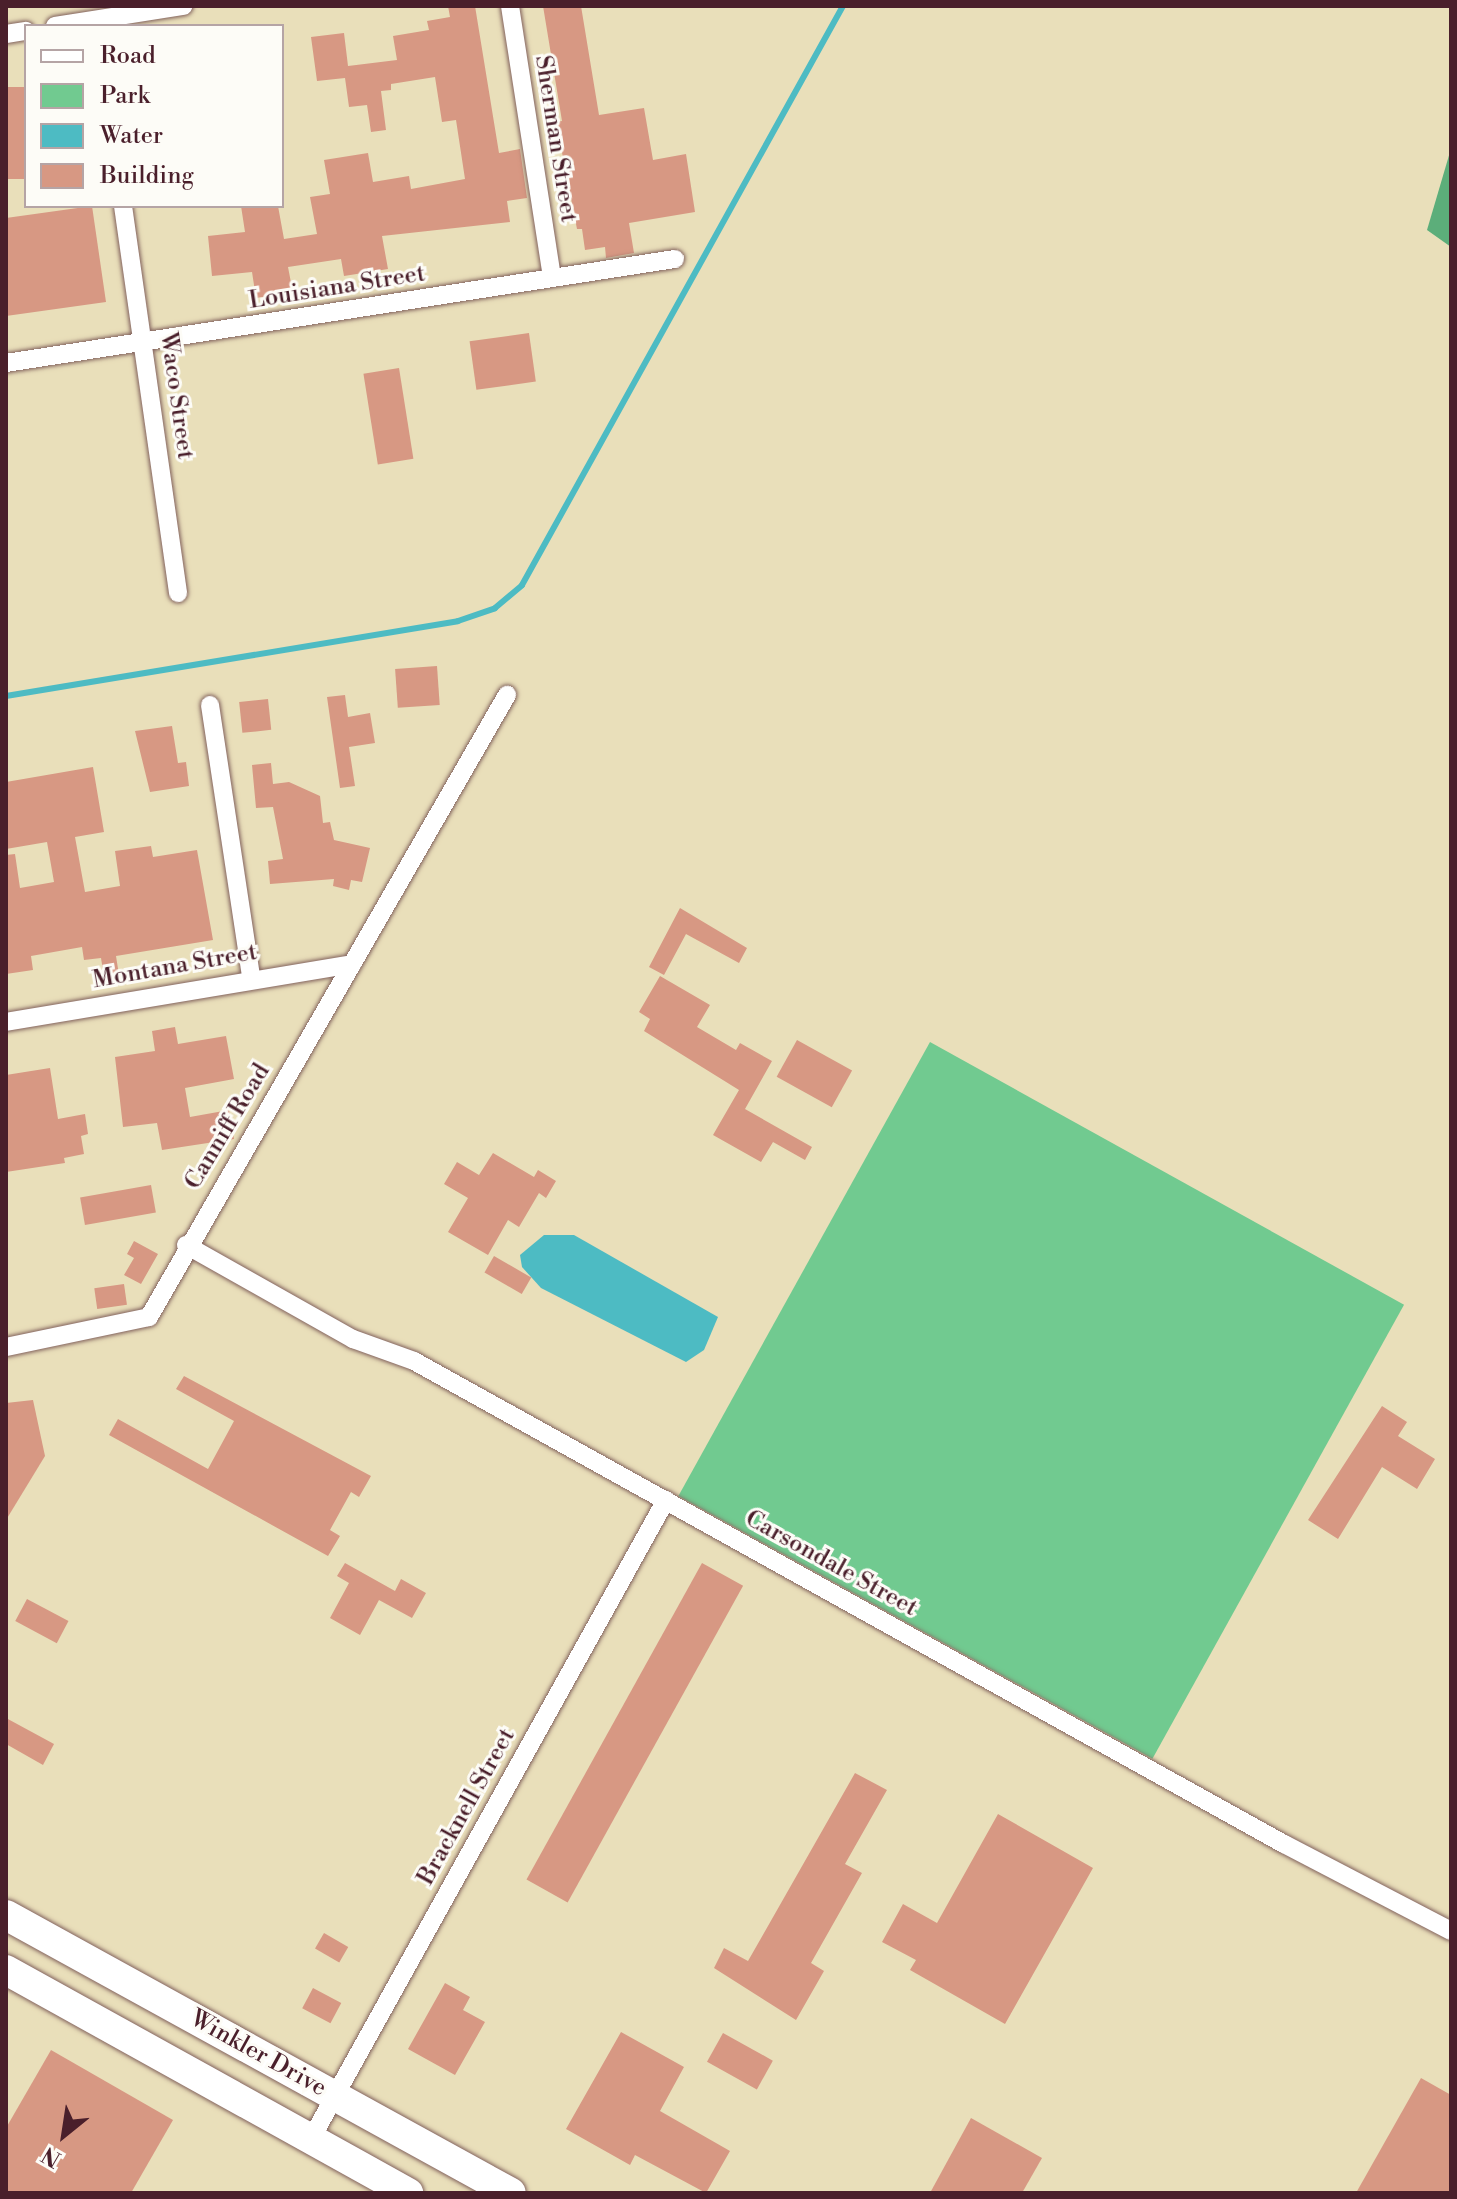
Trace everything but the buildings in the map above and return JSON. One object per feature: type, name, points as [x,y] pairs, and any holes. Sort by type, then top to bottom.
[{"type":"main road","name":"Winkler Drive","points":[[6,1915],[511,2193]]},
{"type":"main road","name":"Winkler Drive","points":[[6,1970],[408,2193]]},
{"type":"street","points":[[63,24],[91,17],[183,6]]},
{"type":"street","name":"Sherman Street","points":[[510,6],[552,278]]},
{"type":"street","name":"Waco Street","points":[[123,208],[145,342],[178,593]]},
{"type":"street","name":"Louisiana Street","points":[[6,363],[675,259]]},
{"type":"street","name":"Canniff Road","points":[[6,1347],[149,1317],[186,1245],[507,695]]},
{"type":"street","points":[[210,705],[251,977]]},
{"type":"street","name":"Montana Street","points":[[6,1022],[251,977],[352,964]]},
{"type":"street","name":"Carsondale Street","points":[[186,1245],[353,1339],[414,1361],[1284,1844],[1451,1931]]},
{"type":"street","name":"Bracknell Street","points":[[311,2139],[666,1500]]},
{"type":"green space","points":[[1451,152],[1451,247],[1427,230]]},
{"type":"green space","points":[[930,1042],[1404,1305],[1152,1759],[678,1496]]},
{"type":"water","points":[[544,1235],[574,1235],[718,1317],[704,1350],[686,1362],[541,1288],[522,1267],[520,1255]]},
{"type":"waterway","points":[[6,696],[458,621],[495,608],[522,585],[843,6]]}]
